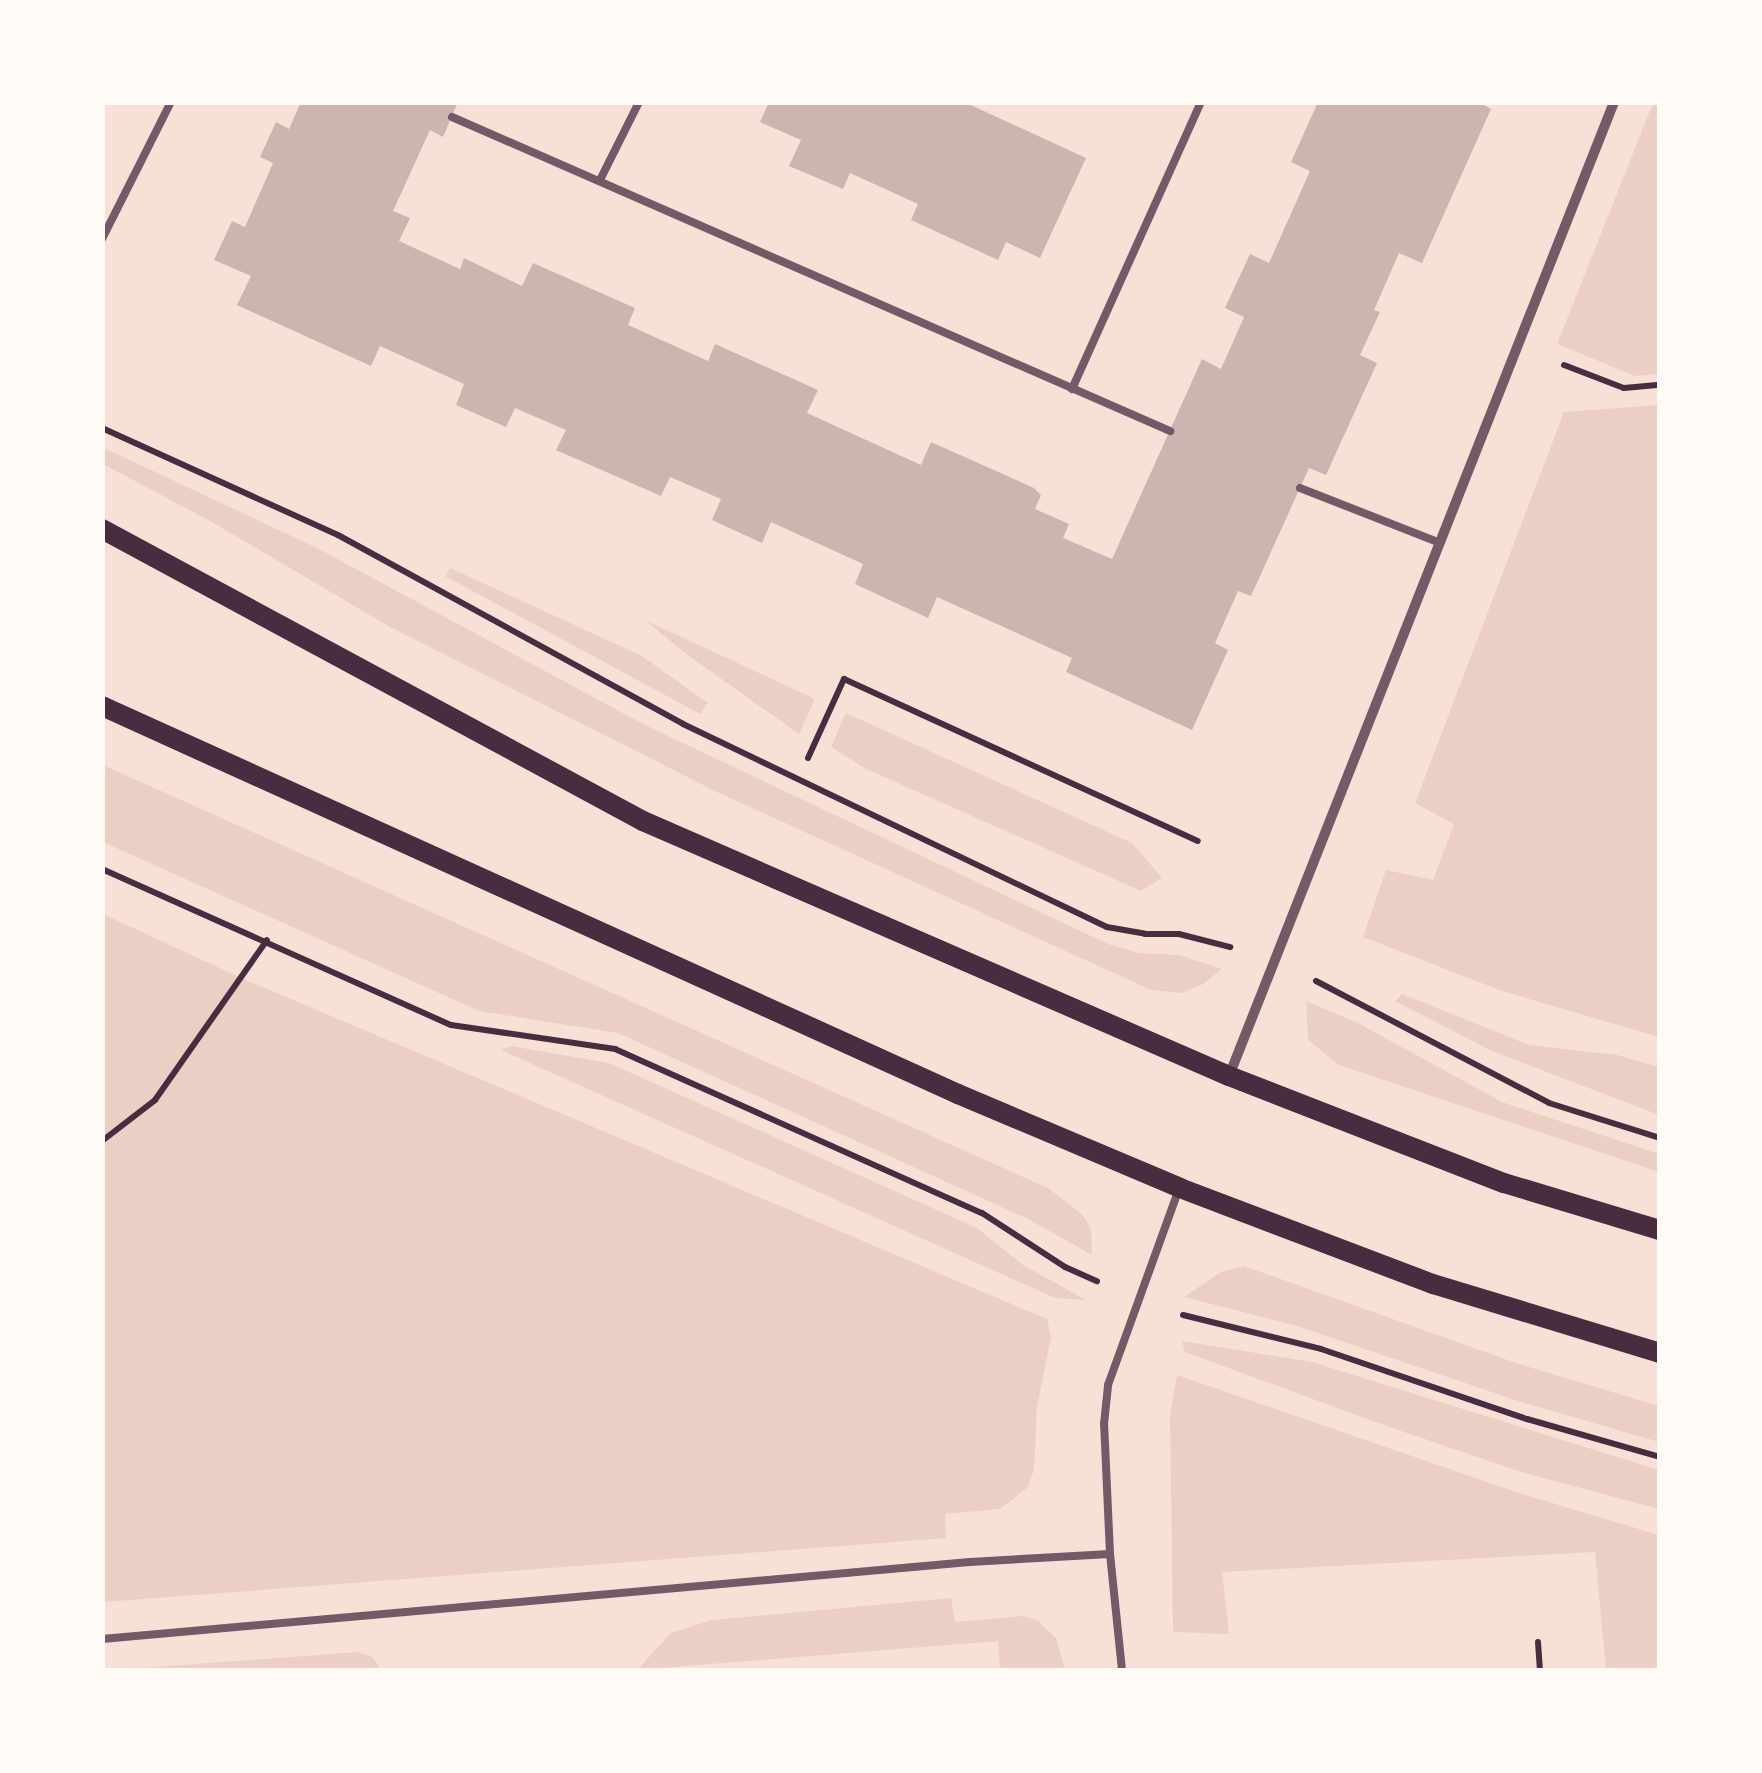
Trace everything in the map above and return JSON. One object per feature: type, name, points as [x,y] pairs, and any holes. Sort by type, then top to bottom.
[{"type":"main road","points":[[102,528],[643,821],[1229,1076],[1504,1182],[1660,1230]]},
{"type":"main road","points":[[102,706],[940,1086],[1180,1188],[1433,1284],[1660,1354]]},
{"type":"street","points":[[1229,1076],[1614,102]]},
{"type":"lane","points":[[102,239],[171,102]]},
{"type":"lane","points":[[601,178],[639,102]]},
{"type":"lane","points":[[1072,388],[1201,102]]},
{"type":"lane","points":[[452,116],[601,178],[1170,431]]},
{"type":"lane","points":[[1300,488],[1440,543]]},
{"type":"lane","points":[[1122,1670],[1110,1554],[1104,1424],[1108,1385],[1180,1188]]},
{"type":"lane","points":[[102,1639],[970,1562],[1110,1554]]},
{"type":"path","points":[[1564,365],[1624,388],[1660,385]]},
{"type":"path","points":[[102,428],[338,536],[683,724],[1107,927],[1144,934],[1179,934],[1239,950]]},
{"type":"path","points":[[808,758],[844,680],[1198,841]]},
{"type":"path","points":[[102,869],[451,1026],[615,1049],[982,1213],[1094,1280]]},
{"type":"path","points":[[102,1140],[154,1100],[267,940]]},
{"type":"path","points":[[1307,977],[1549,1103],[1660,1138]]},
{"type":"path","points":[[1177,1313],[1321,1349],[1527,1420],[1660,1457]]},
{"type":"path","points":[[1538,1642],[1540,1670]]},
{"type":"shaded area","points":[[1653,103],[1660,103],[1659,374],[1635,376],[1557,344]]},
{"type":"shaded area","points":[[1660,405],[1659,1037],[1502,991],[1363,937],[1386,870],[1433,880],[1454,824],[1415,803],[1564,412]]},
{"type":"shaded area","points":[[102,447],[317,548],[647,726],[1108,944],[1139,953],[1179,955],[1222,969],[1203,984],[1182,993],[1151,990],[719,793],[390,627],[212,522],[103,464]]},
{"type":"shaded area","points":[[450,568],[642,656],[708,703],[700,714],[445,576]]},
{"type":"shaded area","points":[[645,620],[815,699],[799,734],[686,654]]},
{"type":"shaded area","points":[[846,713],[1132,843],[1162,878],[1141,891],[864,768],[831,747]]},
{"type":"shaded area","points":[[103,765],[1048,1188],[1082,1214],[1091,1229],[1092,1255],[1028,1219],[618,1033],[479,1011],[103,842]]},
{"type":"shaded area","points":[[103,914],[239,977],[1047,1319],[1051,1337],[1037,1407],[1034,1470],[1027,1488],[1000,1509],[945,1514],[946,1538],[103,1602]]},
{"type":"shaded area","points":[[1402,994],[1529,1045],[1617,1055],[1659,1067],[1659,1115],[1492,1051],[1395,1001]]},
{"type":"shaded area","points":[[1306,1001],[1358,1023],[1502,1102],[1659,1154],[1659,1172],[1339,1065],[1308,1040]]},
{"type":"shaded area","points":[[511,1046],[609,1063],[977,1228],[1023,1265],[1086,1300],[1055,1298],[501,1050]]},
{"type":"shaded area","points":[[1244,1266],[1516,1363],[1659,1406],[1659,1442],[1524,1403],[1297,1326],[1184,1297],[1221,1272]]},
{"type":"shaded area","points":[[1182,1341],[1312,1362],[1659,1470],[1659,1509],[1521,1472],[1378,1423],[1185,1352]]},
{"type":"shaded area","points":[[1177,1375],[1516,1492],[1659,1535],[1659,1670],[1606,1670],[1595,1552],[1222,1572],[1229,1634],[1173,1632],[1170,1415]]},
{"type":"shaded area","points":[[951,1598],[955,1622],[1023,1616],[1037,1620],[1056,1638],[1065,1670],[1000,1670],[998,1641],[637,1670],[671,1633],[712,1620]]},
{"type":"shaded area","points":[[358,1652],[373,1657],[381,1670],[114,1670]]},
{"type":"building","points":[[301,102],[458,102],[443,137],[430,130],[393,211],[410,218],[399,241],[460,269],[464,258],[522,286],[533,263],[635,308],[628,325],[708,361],[715,344],[818,390],[807,413],[921,465],[931,442],[1034,488],[1041,495],[1035,509],[1069,524],[1063,538],[1112,559],[1202,359],[1221,369],[1244,317],[1225,308],[1250,254],[1269,263],[1310,171],[1291,162],[1318,102],[1479,102],[1491,109],[1422,263],[1399,253],[1374,310],[1380,312],[1360,355],[1377,363],[1326,475],[1309,468],[1251,596],[1238,591],[1215,643],[1228,650],[1192,730],[1066,672],[1072,658],[937,597],[928,618],[855,584],[863,564],[771,522],[762,543],[712,520],[721,499],[670,477],[661,496],[556,450],[566,430],[515,408],[506,427],[456,405],[464,384],[380,346],[371,366],[237,305],[251,276],[214,260],[232,221],[245,227],[273,163],[260,157],[276,122],[289,129]]},
{"type":"building","points":[[769,102],[964,102],[1086,158],[1040,258],[1006,242],[998,260],[911,220],[918,204],[850,173],[843,189],[789,166],[801,140],[760,122]]}]
